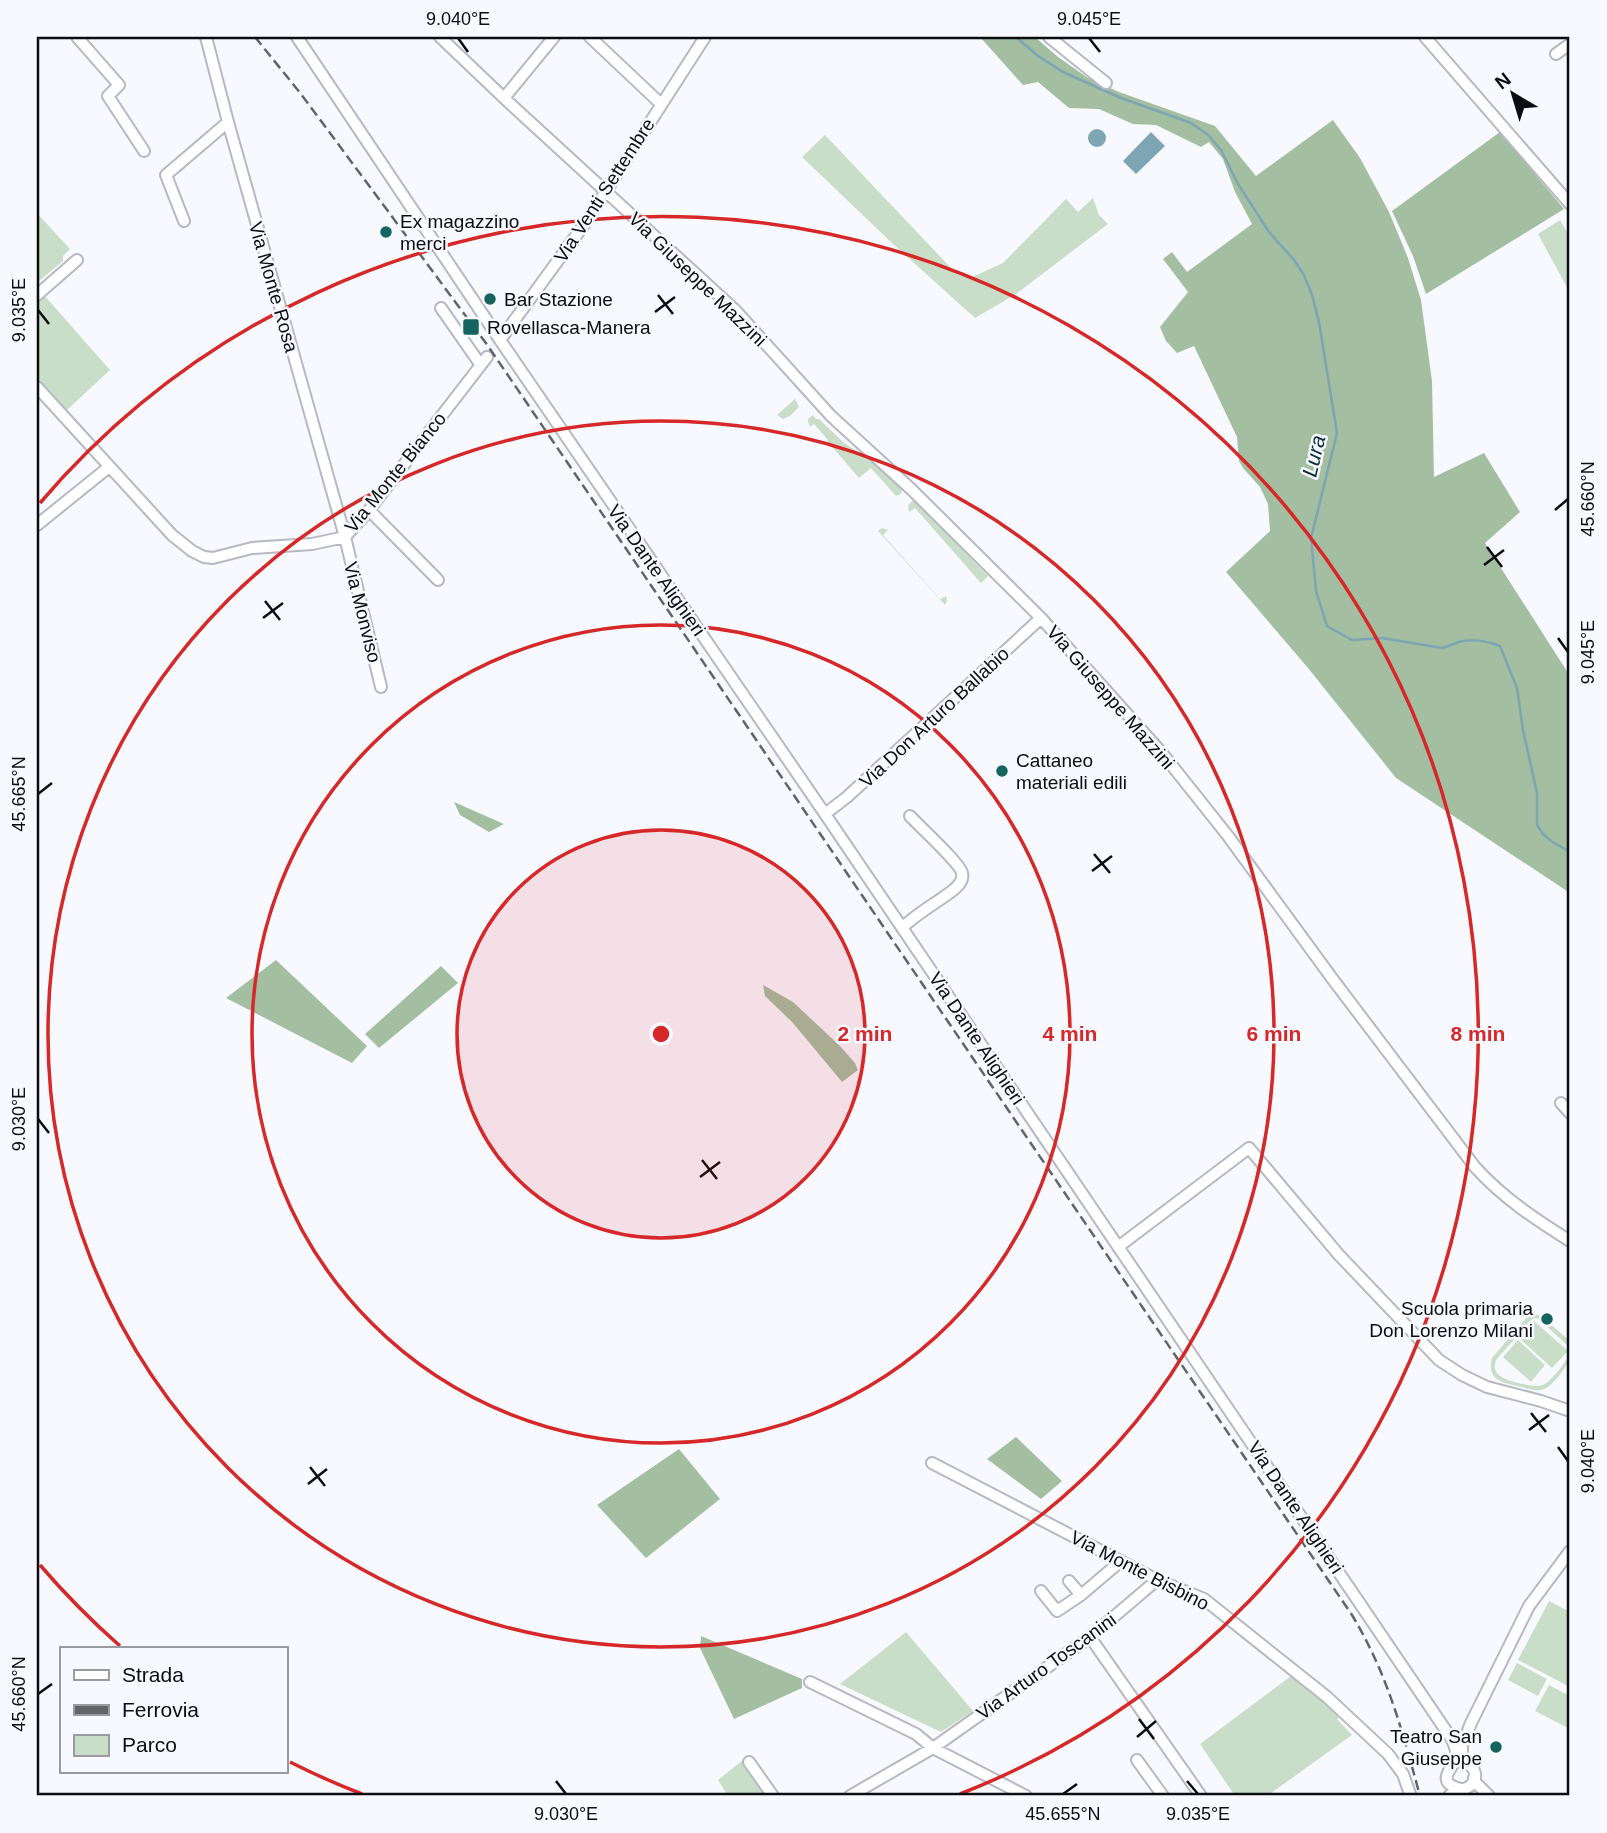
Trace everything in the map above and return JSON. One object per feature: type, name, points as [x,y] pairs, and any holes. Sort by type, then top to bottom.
[{"type":"street","points":[[78,37],[119,85],[108,96],[144,151]]},
{"type":"street","name":"Via Monte Rosa","points":[[206,37],[345,537]]},
{"type":"street","name":"Via Dante Alighieri","points":[[297,37],[500,340],[1469,1764]]},
{"type":"street","name":"Via Giuseppe Mazzini","points":[[440,37],[736,311],[831,416],[914,491],[1041,618],[1162,753],[1228,836],[1475,1167],[1496,1189],[1570,1241]]},
{"type":"street","points":[[504,98],[554,37]]},
{"type":"street","points":[[590,37],[661,104]]},
{"type":"street","name":"Via Venti Settembre","points":[[500,340],[586,222],[705,37]]},
{"type":"street","points":[[1049,37],[1106,83]]},
{"type":"street","points":[[1430,38],[1570,204]]},
{"type":"street","points":[[1556,54],[1570,44]]},
{"type":"street","points":[[184,221],[166,175],[228,122]]},
{"type":"street","points":[[37,295],[77,260]]},
{"type":"street","name":"Via Monte Bianco","points":[[37,387],[172,535],[192,551],[213,558],[260,547],[312,544],[345,537],[369,510],[483,361],[441,308]]},
{"type":"street","points":[[37,525],[109,467]]},
{"type":"street","points":[[369,510],[438,580]]},
{"type":"street","name":"Via Monviso","points":[[345,537],[381,687]]},
{"type":"street","name":"Via Don Arturo Ballabio","points":[[825,814],[1041,618]]},
{"type":"street","points":[[902,928],[912,918],[954,890],[963,874],[910,816]]},
{"type":"street","points":[[1561,1103],[1570,1113]]},
{"type":"street","points":[[1118,1247],[1249,1148],[1339,1255],[1439,1360],[1487,1387],[1570,1411]]},
{"type":"street","name":"Via Monte Bisbino","points":[[932,1463],[1157,1580],[1204,1599],[1327,1697],[1397,1764],[1409,1789],[1409,1796]]},
{"type":"street","points":[[1454,1740],[1462,1745],[1468,1727],[1529,1606],[1570,1550]]},
{"type":"street","points":[[1041,1591],[1057,1611],[1081,1595],[1121,1561]]},
{"type":"street","name":"Via Arturo Toscanini","points":[[850,1796],[933,1748],[1090,1637],[1157,1580]]},
{"type":"street","points":[[1069,1581],[1081,1595]]},
{"type":"street","points":[[1090,1637],[1201,1796]]},
{"type":"street","points":[[810,1682],[916,1734],[933,1748],[1026,1796]]},
{"type":"street","points":[[1443,1796],[1448,1769],[1456,1756],[1453,1733],[1468,1727]]},
{"type":"street","points":[[1137,1760],[1163,1796]]},
{"type":"street","points":[[1453,1763],[1463,1761],[1469,1764],[1478,1786],[1489,1796]]},
{"type":"street","points":[[749,1762],[773,1796]]},
{"type":"street","points":[[1447,1778],[1452,1786],[1470,1790],[1480,1796]]},
{"type":"street","points":[[1449,1796],[1469,1786],[1475,1778]]},
{"type":"green space","points":[[980,37],[1035,37],[1088,78],[1119,92],[1215,126],[1256,176],[1333,120],[1360,158],[1389,212],[1408,258],[1421,300],[1432,381],[1434,477],[1484,453],[1520,512],[1485,543],[1570,676],[1570,893],[1396,778],[1308,668],[1226,572],[1270,531],[1268,504],[1260,487],[1239,461],[1237,437],[1194,346],[1177,353],[1166,341],[1160,327],[1188,292],[1163,259],[1172,252],[1187,272],[1252,224],[1235,192],[1223,159],[1209,142],[1201,147],[1156,125],[1133,124],[1099,109],[1069,108],[1038,82],[1023,85]]},
{"type":"green space","points":[[1500,132],[1564,209],[1426,294],[1413,256],[1392,211]]},
{"type":"green space","points":[[825,135],[952,269],[970,278],[1003,263],[1066,199],[1078,212],[1093,198],[1099,215],[1108,224],[1016,294],[975,318],[802,157]]},
{"type":"green space","points":[[37,213],[70,249],[63,256],[63,261],[39,281],[37,288]]},
{"type":"green space","points":[[1560,220],[1570,237],[1570,293],[1538,234]]},
{"type":"green space","points":[[44,295],[110,370],[67,410],[37,377],[37,302]]},
{"type":"green space","points":[[795,399],[799,407],[790,416],[783,419],[777,415]]},
{"type":"green space","points":[[813,415],[843,442],[886,472],[902,488],[901,494],[896,496],[871,468],[859,478],[814,424],[810,427],[808,419]]},
{"type":"green space","points":[[914,500],[988,576],[981,583],[915,508],[909,512],[908,506]]},
{"type":"green space","points":[[882,528],[888,530],[883,535],[940,599],[946,596],[945,605],[878,531]]},
{"type":"green space","points":[[454,802],[504,824],[489,832],[460,815]]},
{"type":"green space","points":[[276,960],[367,1046],[352,1063],[226,998]]},
{"type":"green space","points":[[441,966],[458,983],[379,1048],[365,1034]]},
{"type":"green space","points":[[763,985],[793,1002],[839,1045],[858,1070],[842,1082],[793,1023],[765,996]]},
{"type":"green space","points":[[1528,1316],[1541,1316],[1570,1341],[1570,1348],[1535,1318],[1496,1360],[1495,1370],[1507,1380],[1539,1386],[1558,1372],[1570,1355],[1570,1361],[1555,1381],[1539,1390],[1498,1380],[1491,1366],[1492,1358]]},
{"type":"green space","points":[[1534,1321],[1568,1351],[1552,1368],[1519,1338]]},
{"type":"green space","points":[[1518,1340],[1545,1365],[1531,1382],[1503,1357]]},
{"type":"green space","points":[[1016,1437],[1062,1481],[1041,1499],[987,1459]]},
{"type":"green space","points":[[679,1449],[720,1499],[646,1558],[597,1505]]},
{"type":"green space","points":[[1549,1601],[1570,1612],[1570,1687],[1518,1660]]},
{"type":"green space","points":[[906,1632],[973,1711],[941,1732],[840,1684]]},
{"type":"green space","points":[[701,1636],[802,1679],[802,1688],[734,1719],[700,1648]]},
{"type":"green space","points":[[1517,1663],[1547,1679],[1538,1696],[1508,1680]]},
{"type":"green space","points":[[1291,1676],[1341,1716],[1337,1719],[1352,1735],[1267,1796],[1235,1796],[1200,1744]]},
{"type":"green space","points":[[1549,1685],[1570,1696],[1570,1729],[1535,1711]]},
{"type":"green space","points":[[743,1760],[768,1796],[728,1796],[718,1780]]},
{"type":"water","points":[[1097,129],[1103,132],[1106,138],[1103,144],[1097,147],[1091,144],[1088,138],[1091,132]]},
{"type":"water","points":[[1151,132],[1165,146],[1136,174],[1123,161]]},
{"type":"waterway","name":"Lura","points":[[1016,37],[1063,72],[1121,98],[1191,123],[1208,135],[1221,150],[1238,184],[1269,232],[1304,275],[1319,322],[1337,433],[1311,538],[1316,591],[1327,626],[1352,640],[1382,638],[1442,648],[1474,640],[1500,646],[1517,688],[1537,793],[1537,825],[1551,841],[1570,852]]},
{"type":"railway","points":[[255,37],[301,94],[488,346],[1352,1615],[1385,1681],[1420,1796]]},
{"type":"place","name":"Ex magazzino merci","points":[[386,232]]},
{"type":"place","name":"Bar Stazione","points":[[490,299]]},
{"type":"place","name":"Rovellasca-Manera","points":[[471,327]]},
{"type":"place","name":"Cattaneo materiali edili","points":[[1002,771]]},
{"type":"place","name":"Scuola primaria Don Lorenzo Milani","points":[[1547,1319]]},
{"type":"place","name":"Teatro San Giuseppe","points":[[1496,1747]]}]
